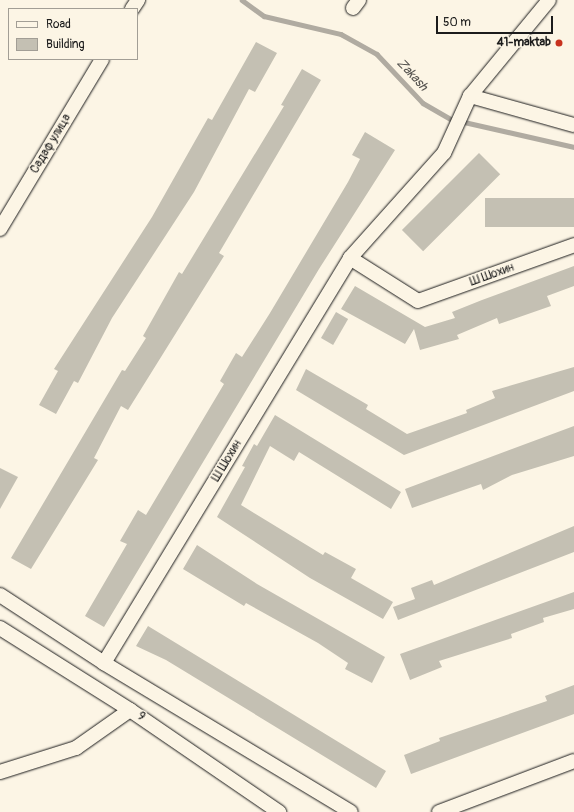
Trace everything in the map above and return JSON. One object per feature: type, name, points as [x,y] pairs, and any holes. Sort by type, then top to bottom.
[{"type":"street","points":[[549,0],[470,96],[574,125]]},
{"type":"street","name":"Садаф улица","points":[[0,229],[101,60]]},
{"type":"street","name":"Ш Шохин","points":[[104,663],[350,258],[444,153],[470,96]]},
{"type":"street","name":"Ш Шохин","points":[[350,258],[418,301],[574,246]]},
{"type":"street","points":[[0,595],[104,663],[351,812]]},
{"type":"street","name":"9","points":[[0,628],[130,710],[280,812]]},
{"type":"street","points":[[0,772],[76,748],[130,710]]},
{"type":"street","points":[[439,812],[574,760]]},
{"type":"building","points":[[256,42],[277,53],[255,92],[249,89],[194,192],[112,318],[78,383],[74,381],[56,414],[39,405],[58,371],[54,369],[152,217],[208,118],[212,120]]},
{"type":"building","points":[[302,69],[321,80],[219,253],[224,256],[128,410],[121,406],[94,458],[98,460],[31,569],[11,558],[122,370],[125,371],[146,338],[143,336],[179,272],[182,274],[284,106],[281,105]]},
{"type":"building","points":[[365,132],[395,150],[319,269],[104,627],[85,616],[127,544],[120,541],[138,510],[146,515],[224,384],[220,381],[236,353],[242,357],[270,313],[348,182],[360,159],[352,155]]},
{"type":"building","points":[[479,153],[500,174],[423,251],[402,230]]},
{"type":"building","points":[[485,198],[574,198],[574,227],[485,227]]},
{"type":"building","points":[[574,266],[574,286],[547,296],[551,306],[499,324],[497,318],[457,335],[459,339],[420,350],[414,329],[405,344],[341,309],[355,286],[425,327],[455,318],[452,312]]},
{"type":"building","points":[[336,312],[348,319],[333,345],[321,338]]},
{"type":"building","points":[[574,367],[574,391],[404,455],[296,390],[306,369],[368,405],[366,409],[407,434],[467,413],[466,410],[495,398],[492,391]]},
{"type":"building","points":[[275,415],[401,492],[391,509],[299,452],[294,461],[270,446],[241,505],[323,555],[325,552],[356,569],[351,578],[393,602],[383,619],[310,578],[217,517],[245,467],[242,466],[254,444],[257,446]]},
{"type":"building","points":[[574,426],[574,456],[512,475],[483,490],[481,484],[412,508],[405,489]]},
{"type":"building","points":[[0,468],[18,477],[0,509]]},
{"type":"building","points":[[574,526],[574,552],[398,620],[393,607],[415,599],[411,588],[432,580],[434,585]]},
{"type":"building","points":[[197,545],[257,584],[385,657],[372,683],[345,669],[348,663],[318,643],[246,603],[244,606],[183,569]]},
{"type":"building","points":[[574,592],[574,609],[543,618],[544,622],[511,634],[512,638],[439,661],[442,667],[410,680],[400,654]]},
{"type":"building","points":[[148,626],[386,771],[376,788],[166,660],[136,646]]},
{"type":"building","points":[[574,685],[574,714],[411,774],[404,755],[440,741],[439,738],[547,701],[545,696]]},
{"type":"waterway","name":"Zakash","points":[[242,0],[264,16],[341,34],[377,54],[423,103],[451,119],[574,147]]},
{"type":"place","name":"41-maktab","points":[[559,43]]}]
